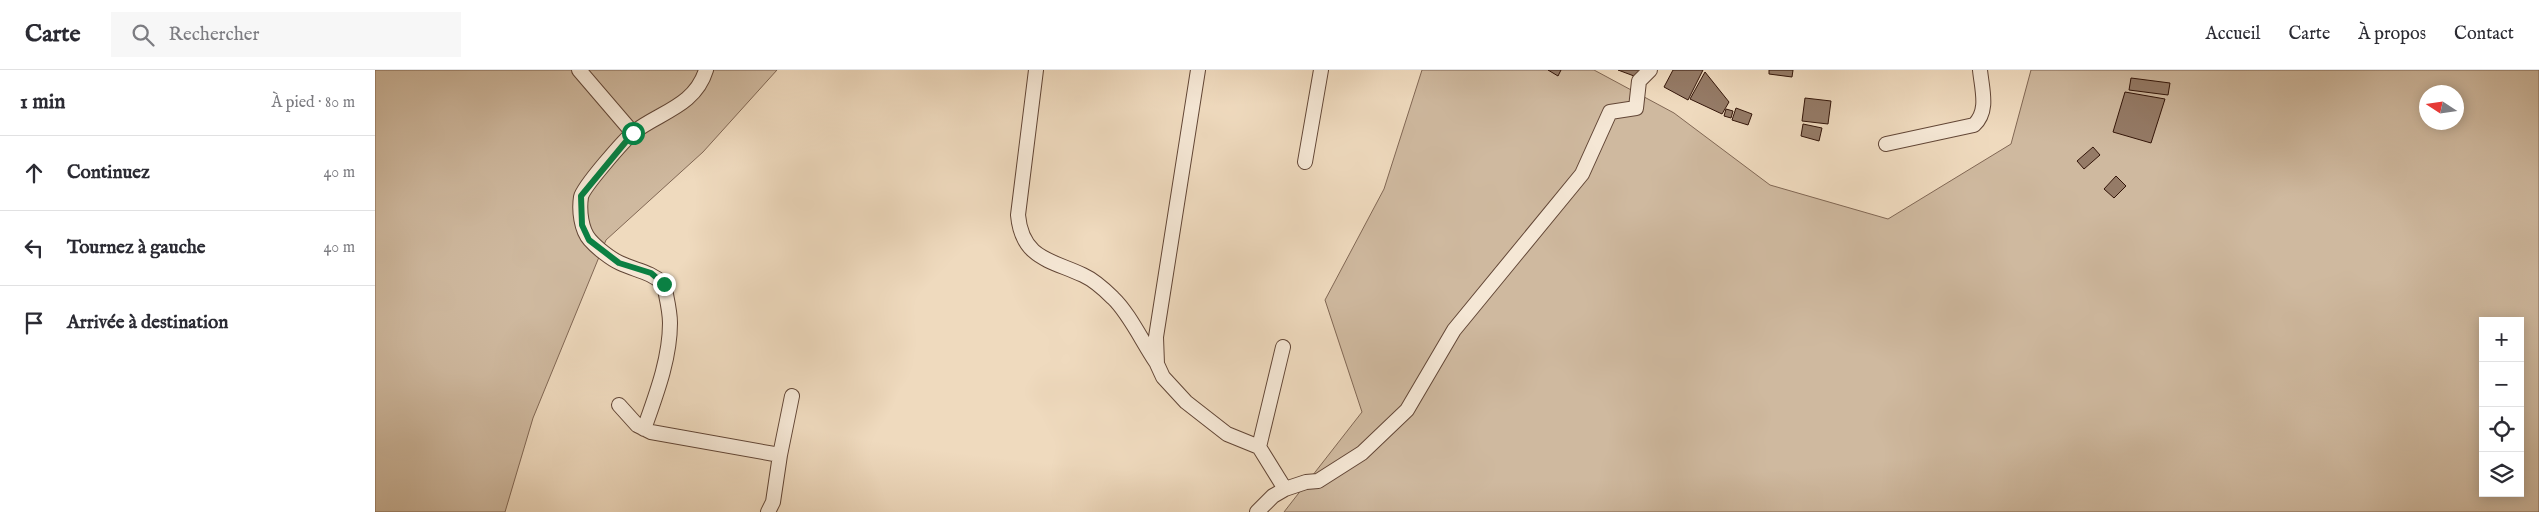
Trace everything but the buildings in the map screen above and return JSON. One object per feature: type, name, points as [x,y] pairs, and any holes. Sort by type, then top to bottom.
[{"type":"street","points":[[579,70],[633,133]]},
{"type":"street","points":[[644,429],[658,391],[668,348],[670,322],[664,284],[651,273],[619,263],[589,240],[582,225],[581,196],[633,133],[683,105],[704,77],[706,70]]},
{"type":"street","points":[[1036,70],[1018,215],[1019,228],[1035,254],[1043,260],[1084,276],[1115,300],[1157,364],[1163,377],[1186,402],[1227,434],[1259,448],[1285,489]]},
{"type":"street","points":[[1157,364],[1156,337],[1198,70]]},
{"type":"street","points":[[1305,162],[1321,70]]},
{"type":"street","points":[[1257,512],[1273,496],[1285,489],[1306,482],[1318,481],[1362,453],[1407,410],[1454,330],[1582,174],[1610,112],[1636,108],[1639,81],[1650,70]]},
{"type":"street","points":[[1886,144],[1974,125],[1981,118],[1984,107],[1981,70]]},
{"type":"street","points":[[1259,448],[1283,347]]},
{"type":"street","points":[[769,512],[773,502],[792,396]]},
{"type":"street","points":[[619,405],[637,425],[644,429],[780,455]]},
{"type":"shaded area","points":[[375,70],[777,70],[703,152],[606,240],[533,418],[505,512],[375,512]]},
{"type":"shaded area","points":[[1422,70],[1594,70],[1674,113],[1770,185],[1888,219],[2011,144],[2031,70],[2539,70],[2539,512],[1284,512],[1362,412],[1325,300],[1384,189]]},
{"type":"route","points":[[633,133],[605,163],[581,196],[582,225],[589,240],[619,263],[651,273],[664,284]]}]
